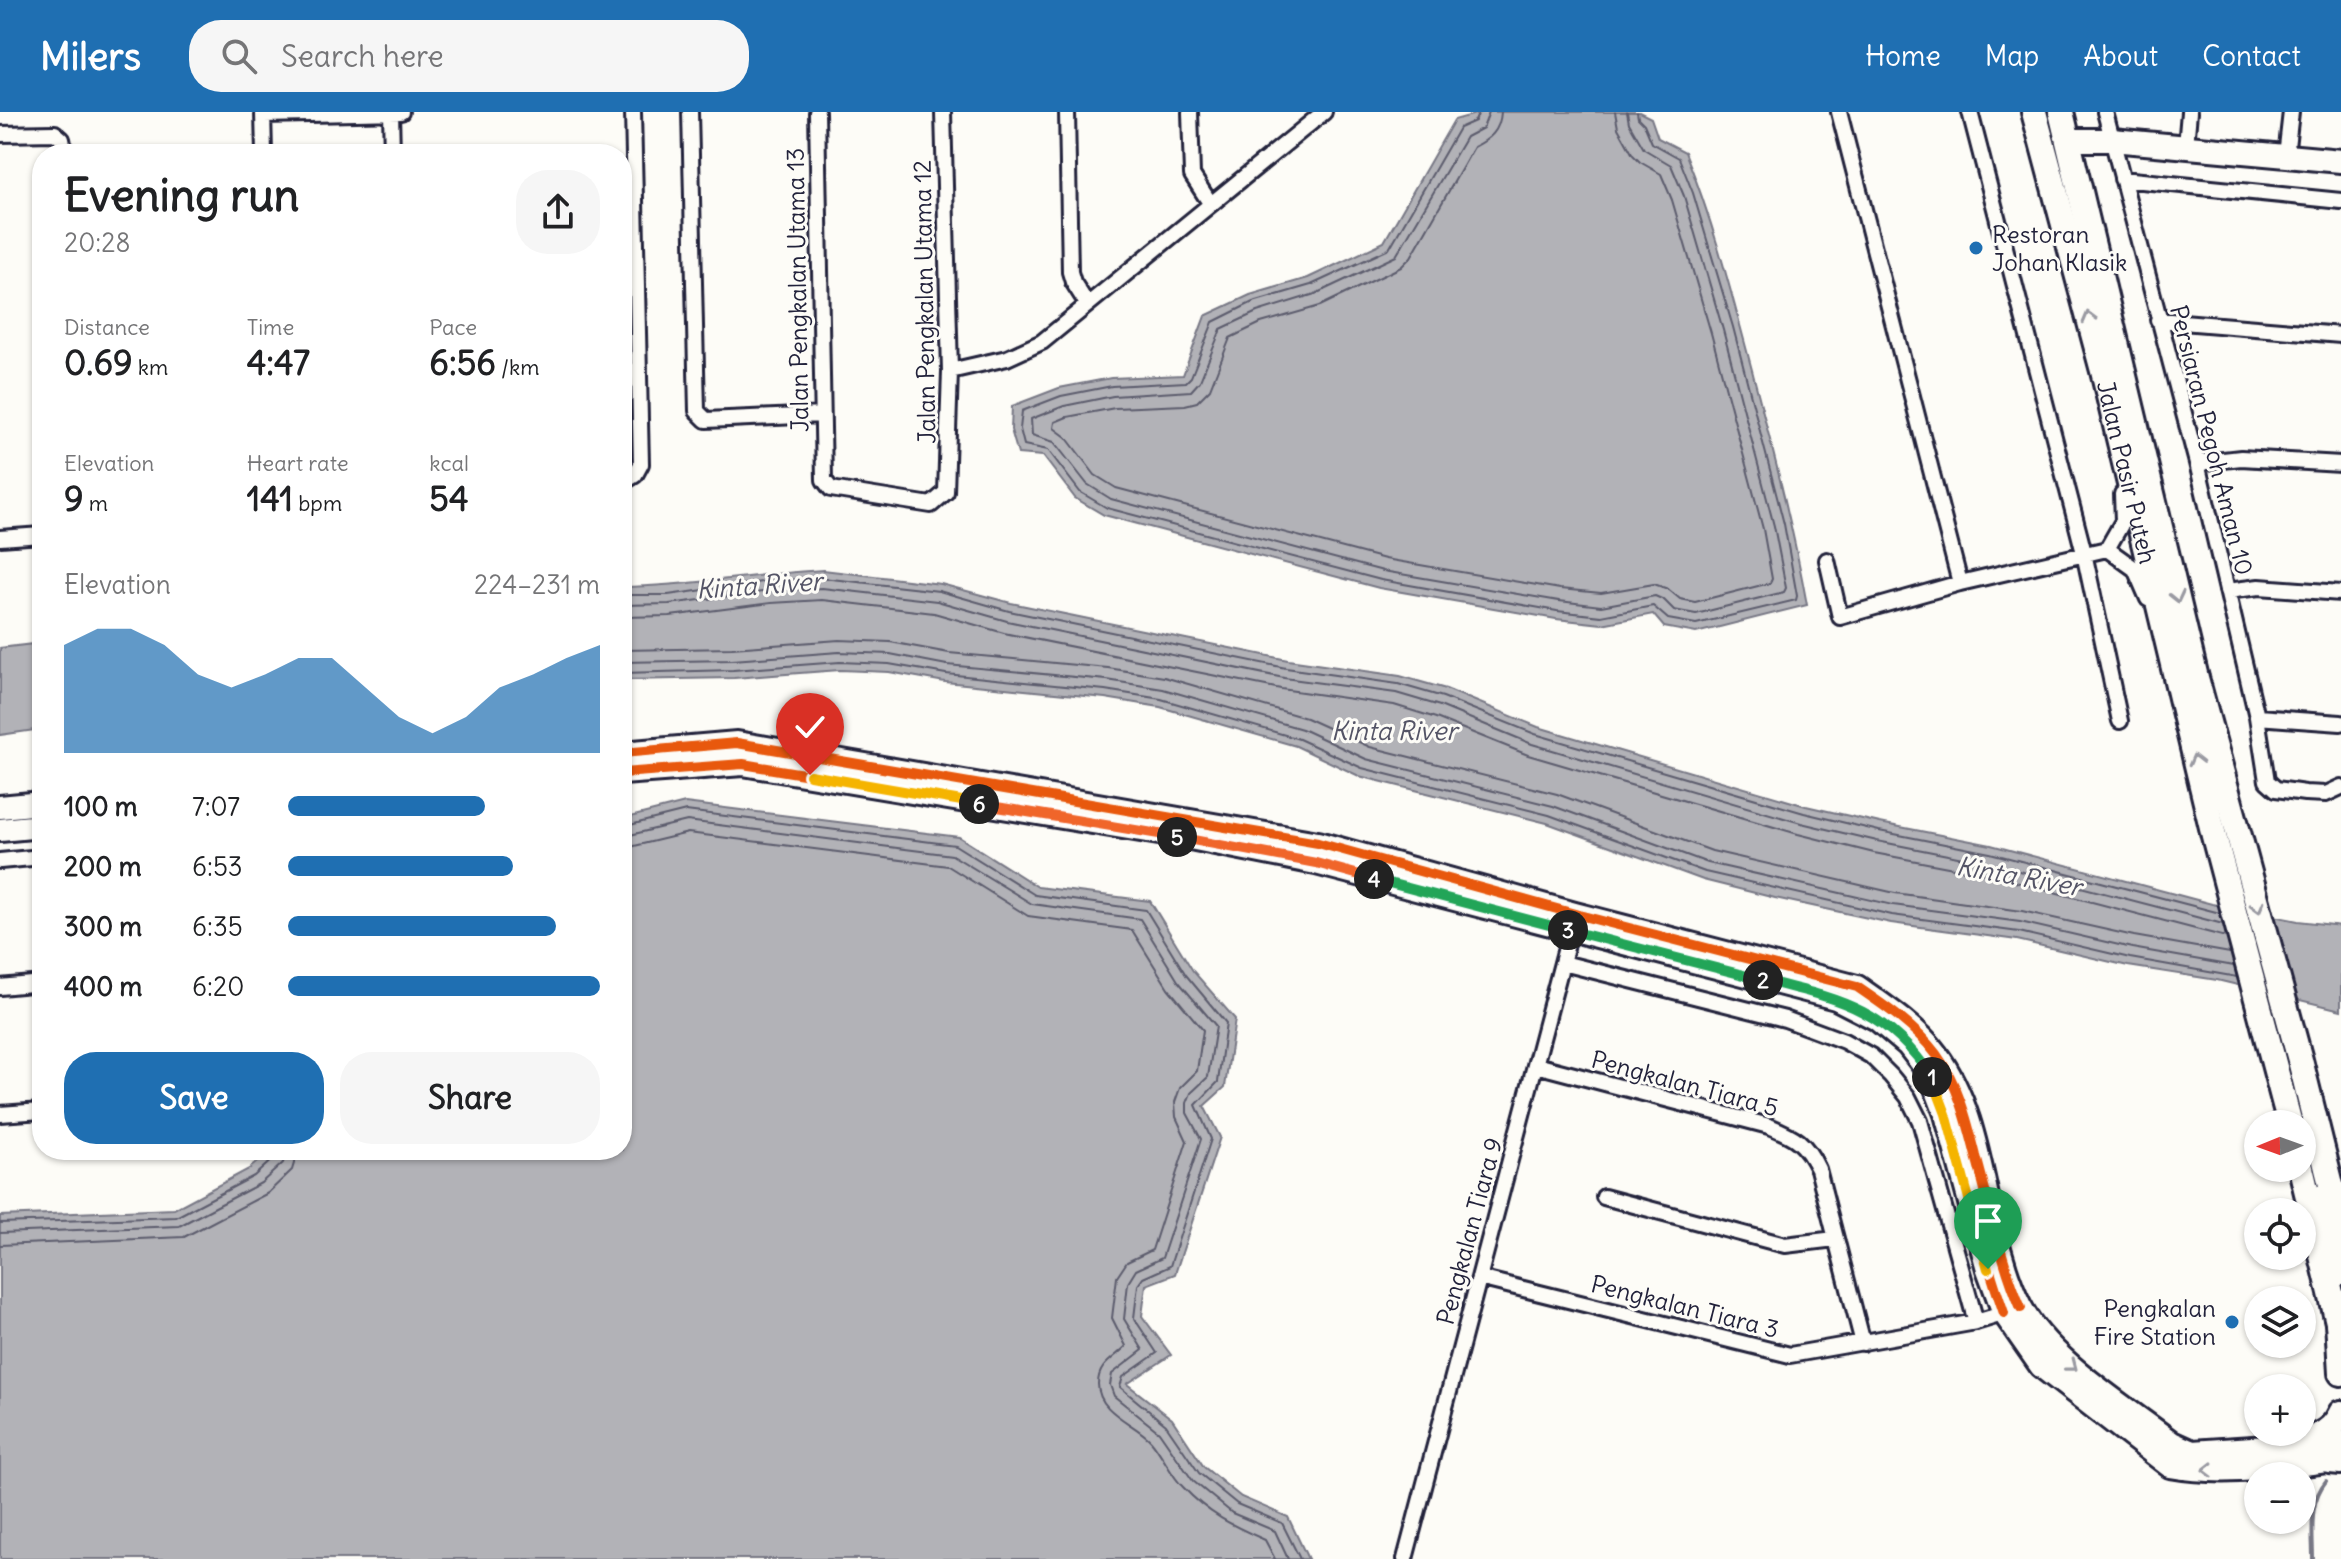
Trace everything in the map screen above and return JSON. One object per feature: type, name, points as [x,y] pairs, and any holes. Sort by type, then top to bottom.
[{"type":"main road","name":"Jalan Pasir Puteh","points":[[2034,112],[2103,371],[2214,836],[2287,1110]]},
{"type":"main road","points":[[2044,112],[2046,119],[2068,140],[2059,162],[2070,209],[2077,272]]},
{"type":"main road","name":"Jalan Pasir Puteh","points":[[2061,112],[2196,678],[2300,1060]]},
{"type":"main road","points":[[2300,1060],[2341,1225]]},
{"type":"main road","points":[[2300,1060],[2315,1164],[2328,1218],[2317,1234]]},
{"type":"main road","points":[[2304,1182],[2339,1328],[2341,1373]]},
{"type":"main road","points":[[2317,1234],[2332,1244],[2341,1273]]},
{"type":"main road","points":[[2271,1447],[2322,1436],[2341,1413]]},
{"type":"street","points":[[391,112],[392,144]]},
{"type":"street","points":[[264,144],[264,114],[401,112]]},
{"type":"street","points":[[632,144],[633,112]]},
{"type":"street","points":[[690,112],[697,411],[706,420],[822,415]]},
{"type":"street","name":"Jalan Pengkalan Utama 13","points":[[817,112],[822,468]]},
{"type":"street","name":"Jalan Pengkalan Utama 12","points":[[822,468],[824,480],[831,489],[931,505],[946,492],[950,371],[943,112]]},
{"type":"street","points":[[1067,112],[1070,272],[1087,304]]},
{"type":"street","points":[[1190,112],[1192,175],[1210,203]]},
{"type":"street","points":[[950,371],[1007,358],[1042,342],[1324,112]]},
{"type":"street","points":[[1839,112],[1960,583]]},
{"type":"street","points":[[1970,112],[2084,553],[2120,721]]},
{"type":"street","name":"Persiaran Pegoh Aman 10","points":[[2105,112],[2197,463],[2257,717],[2267,781],[2276,789],[2305,793],[2326,794],[2341,787]]},
{"type":"street","points":[[2186,146],[2189,112]]},
{"type":"street","points":[[2286,156],[2291,112]]},
{"type":"street","points":[[0,134],[55,133],[63,144]]},
{"type":"street","points":[[2068,140],[2112,140],[2341,161]]},
{"type":"street","points":[[2122,179],[2341,201]]},
{"type":"street","points":[[632,288],[641,464],[632,477]]},
{"type":"street","points":[[2158,320],[2341,335]]},
{"type":"street","points":[[2103,371],[2125,506],[2123,521],[2107,549]]},
{"type":"street","points":[[2197,463],[2241,458],[2341,464]]},
{"type":"street","points":[[0,538],[32,536]]},
{"type":"street","points":[[1827,560],[1840,617],[1960,583],[2107,549],[2135,569],[2168,648]]},
{"type":"street","points":[[2227,591],[2259,587],[2341,593]]},
{"type":"street","points":[[2257,717],[2341,723]]},
{"type":"street","points":[[632,752],[737,743],[1318,843],[1573,923]]},
{"type":"street","points":[[632,772],[743,764],[1195,839],[1316,863],[1857,987],[1893,1012],[1934,1051],[1951,1077],[1965,1114],[2009,1279],[2013,1310],[2041,1366],[2170,1466],[2191,1470],[2246,1460],[2338,1456]]},
{"type":"street","points":[[0,807],[32,804]]},
{"type":"street","points":[[0,830],[32,827]]},
{"type":"street","points":[[0,861],[32,858]]},
{"type":"street","name":"Pengkalan Tiara 9","points":[[1405,1559],[1573,923]]},
{"type":"street","points":[[1563,963],[1785,1019],[1844,1041],[1871,1056],[1908,1097],[1920,1121],[1976,1322]]},
{"type":"street","points":[[0,987],[32,984]]},
{"type":"street","name":"Pengkalan Tiara 5","points":[[1536,1065],[1769,1126],[1795,1137],[1808,1150],[1818,1169],[1863,1343]]},
{"type":"street","points":[[0,1114],[32,1112]]},
{"type":"street","points":[[1604,1197],[1785,1245],[1835,1239]]},
{"type":"street","name":"Pengkalan Tiara 3","points":[[1479,1278],[1790,1355],[1976,1322],[2013,1310]]},
{"type":"street","points":[[2246,1460],[2271,1447],[2338,1456]]},
{"type":"water","points":[[1483,112],[1639,112],[1651,118],[1658,138],[1685,152],[1714,234],[1738,318],[1782,489],[1807,605],[1696,633],[1664,627],[1653,614],[1602,624],[1379,588],[1104,515],[1075,498],[1043,456],[1018,454],[1011,430],[1012,406],[1059,388],[1111,378],[1183,375],[1205,316],[1250,295],[1308,278],[1384,242],[1454,120]]},
{"type":"water","name":"Kinta River","points":[[823,570],[941,584],[1011,603],[1288,660],[1400,676],[1446,689],[1538,727],[1806,806],[1991,845],[2212,904],[2341,926],[2341,1010],[2217,980],[2128,966],[2017,940],[1891,923],[1703,880],[1547,823],[1359,776],[1296,746],[1160,707],[1105,698],[945,682],[889,672],[840,670],[734,678],[632,680],[632,586]]},
{"type":"water","points":[[32,644],[32,730],[0,735],[0,648]]},
{"type":"water","points":[[685,803],[959,837],[1038,887],[1150,901],[1193,971],[1235,1019],[1225,1087],[1204,1106],[1220,1137],[1175,1274],[1146,1285],[1142,1316],[1171,1355],[1127,1384],[1172,1419],[1204,1467],[1241,1497],[1288,1517],[1308,1559],[0,1559],[0,1216],[174,1209],[249,1169],[259,1160],[632,1160],[632,816]]},
{"type":"waterway","points":[[2313,1559],[2314,1508],[2326,1481]]},
{"type":"cycle path","points":[[632,752],[737,743],[1318,843],[1857,987],[1910,1026],[1936,1054],[1950,1078],[1965,1116],[2001,1252],[2021,1308]]},
{"type":"cycle path","points":[[632,772],[743,764],[1195,839],[1316,863],[1836,998],[1891,1030],[1920,1059],[1930,1076],[1952,1132],[2004,1313]]},
{"type":"place","name":"Restoran Johan Klasik","points":[[1976,248]]},
{"type":"place","name":"Pengkalan Fire Station","points":[[2232,1322]]},
{"type":"route","points":[[810,775],[1195,839],[1316,863],[1836,998],[1877,1019],[1908,1045],[1931,1075],[1946,1114],[1988,1269]]}]
